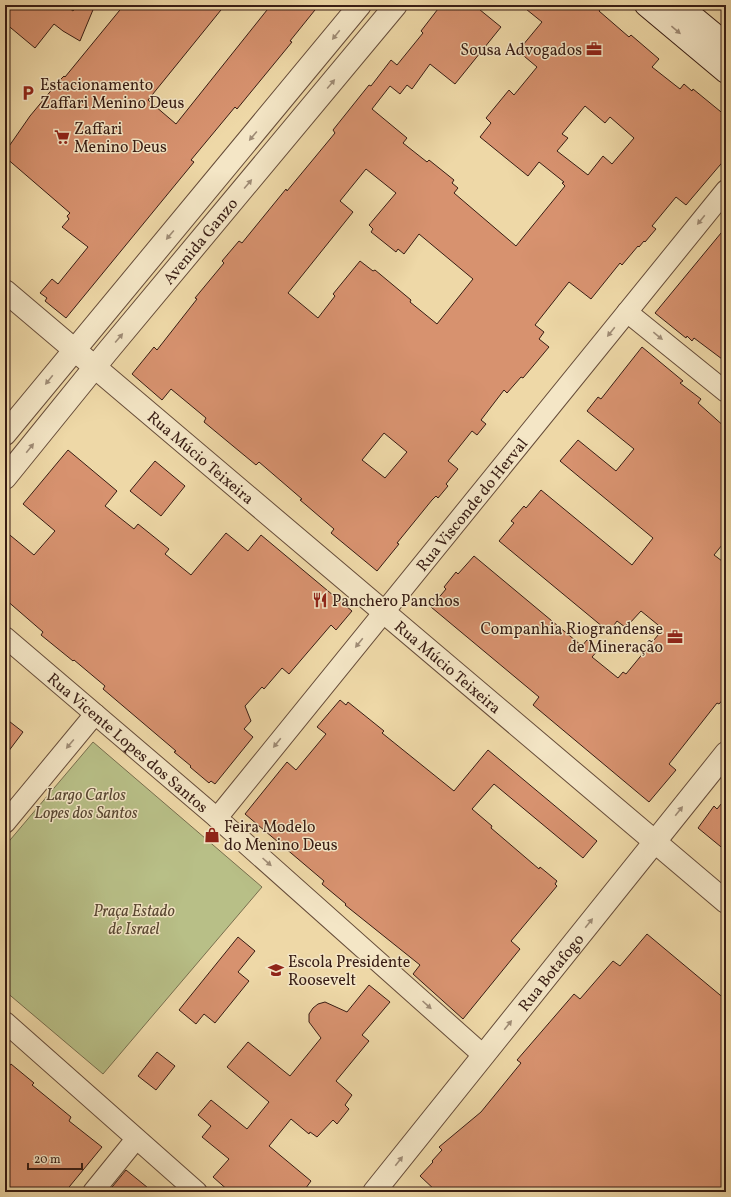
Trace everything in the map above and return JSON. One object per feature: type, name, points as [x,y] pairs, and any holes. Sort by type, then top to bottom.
[{"type":"street","name":"Avenida Ganzo","points":[[5,434],[275,110],[360,5]]},
{"type":"street","name":"Avenida Ganzo","points":[[5,478],[396,5]]},
{"type":"street","points":[[646,5],[726,72]]},
{"type":"street","points":[[679,5],[726,44]]},
{"type":"street","points":[[275,110],[295,127]]},
{"type":"street","name":"Rua Visconde do Herval","points":[[217,818],[726,190]]},
{"type":"street","name":"Rua Múcio Teixeira","points":[[5,291],[726,902]]},
{"type":"street","points":[[628,312],[726,392]]},
{"type":"street","name":"Rua Vicente Lopes dos Santos","points":[[5,638],[217,818],[483,1055]]},
{"type":"street","points":[[5,823],[95,714]]},
{"type":"street","name":"Rua Botafogo","points":[[374,1192],[726,753]]},
{"type":"street","points":[[5,1022],[197,1192]]},
{"type":"street","points":[[93,1192],[136,1139]]},
{"type":"green space","name":"Praça Estado de Israel","points":[[93,742],[262,887],[103,1074],[5,991],[5,846]]},
{"type":"building","points":[[5,5],[65,5],[73,11],[78,5],[95,5],[80,41],[54,24],[35,48],[5,23]]},
{"type":"building","points":[[124,5],[225,5],[148,100],[176,124],[271,5],[319,5],[290,41],[292,42],[237,109],[235,107],[191,160],[194,162],[66,318],[45,301],[47,298],[40,293],[52,279],[58,284],[88,247],[62,227],[69,219],[67,216],[70,213],[5,157],[5,152],[30,116],[59,81],[64,76],[65,77]]},
{"type":"building","points":[[441,5],[474,5],[501,27],[455,84],[430,64],[412,89],[407,85],[400,94],[390,86],[372,109],[407,138],[403,143],[427,162],[429,160],[454,180],[452,183],[458,188],[454,193],[516,246],[565,186],[562,183],[564,182],[539,162],[528,176],[480,137],[491,123],[486,118],[509,90],[514,95],[537,67],[518,51],[542,22],[521,5],[603,5],[599,11],[629,37],[631,35],[659,59],[652,67],[680,89],[684,84],[692,91],[693,89],[726,116],[726,158],[686,205],[676,197],[652,226],[656,229],[645,242],[644,241],[639,247],[638,246],[622,265],[620,263],[591,299],[569,282],[535,325],[544,332],[539,339],[549,347],[523,378],[521,377],[507,393],[504,390],[481,420],[486,424],[477,435],[472,431],[448,461],[458,469],[446,484],[448,486],[438,498],[436,496],[432,500],[397,543],[399,544],[377,571],[331,533],[334,529],[300,500],[302,499],[259,462],[256,465],[204,422],[206,418],[171,389],[162,400],[132,374],[154,347],[157,350],[197,299],[195,298],[224,263],[222,261],[239,241],[242,243],[286,189],[287,191],[335,133],[333,130],[369,85],[371,86],[391,60],[397,65],[423,33],[421,31]],"holes":[[[585,106],[605,123],[610,117],[634,138],[612,164],[603,156],[588,175],[557,151],[568,138],[562,134]],[[366,169],[396,193],[369,225],[373,229],[371,232],[396,252],[398,249],[404,254],[419,234],[473,279],[437,324],[375,270],[373,271],[360,261],[333,294],[335,296],[318,318],[288,293],[353,212],[340,201]],[[384,433],[407,452],[385,478],[362,460]]]},
{"type":"building","points":[[726,227],[726,362],[694,338],[692,341],[687,336],[686,338],[655,313]]},
{"type":"building","points":[[642,347],[683,381],[680,383],[701,399],[698,403],[726,428],[726,540],[714,555],[726,564],[726,696],[719,704],[717,703],[669,764],[676,770],[649,802],[533,705],[539,697],[431,607],[446,589],[444,587],[456,572],[458,574],[474,556],[582,646],[587,640],[599,649],[592,657],[618,678],[623,672],[626,674],[663,629],[641,611],[625,627],[617,621],[609,632],[499,541],[514,523],[511,521],[524,506],[526,508],[541,490],[632,565],[653,538],[560,461],[578,440],[616,471],[634,449],[587,411],[598,397],[601,399]]},
{"type":"building","points":[[68,450],[117,491],[105,506],[134,529],[138,524],[169,549],[165,554],[191,575],[226,533],[248,551],[261,535],[352,611],[336,630],[331,625],[289,674],[282,668],[264,689],[262,687],[245,706],[251,721],[244,729],[253,737],[215,784],[211,781],[209,783],[190,767],[191,766],[174,752],[176,751],[103,689],[105,686],[41,635],[43,632],[5,599],[5,531],[34,555],[55,531],[23,504]]},
{"type":"building","points":[[155,461],[185,486],[161,516],[130,491]]},
{"type":"building","points":[[340,700],[346,705],[348,702],[384,731],[382,733],[454,791],[488,750],[597,841],[583,858],[494,784],[472,809],[492,826],[491,828],[539,869],[540,867],[557,881],[555,884],[557,886],[511,941],[520,949],[463,1019],[413,974],[420,965],[345,905],[346,904],[322,884],[324,881],[245,814],[287,762],[296,770],[326,734],[317,727]]},
{"type":"building","points":[[5,718],[23,732],[5,756]]},
{"type":"building","points":[[726,798],[726,851],[698,828],[714,806],[717,809]]},
{"type":"building","points":[[647,934],[726,1000],[726,1186],[721,1192],[437,1192],[420,1176],[442,1150],[439,1147],[481,1112],[521,1063],[517,1060],[574,994],[580,999],[613,961],[620,966]]},
{"type":"building","points":[[238,937],[255,951],[238,972],[249,981],[215,1023],[204,1014],[196,1024],[179,1010]]},
{"type":"building","points":[[369,985],[390,1002],[362,1035],[369,1041],[336,1081],[352,1095],[345,1105],[349,1109],[337,1124],[333,1120],[317,1137],[310,1132],[309,1134],[291,1119],[269,1146],[311,1181],[303,1192],[230,1192],[213,1177],[229,1159],[202,1137],[211,1126],[198,1115],[211,1100],[247,1129],[269,1102],[227,1067],[248,1042],[290,1076],[321,1038],[309,1022],[309,1014],[313,1008],[318,1004],[325,1002],[347,1012]]},
{"type":"building","points":[[157,1052],[175,1066],[156,1090],[138,1076]]},
{"type":"building","points":[[11,1064],[34,1083],[32,1085],[71,1117],[69,1121],[102,1147],[65,1192],[5,1192],[5,1071]]},
{"type":"building","points":[[126,1170],[153,1192],[108,1192]]},
{"type":"place","name":"Sousa Advogados","points":[[594,49]]},
{"type":"place","name":"Estacionamento Zaffari Menino Deus","points":[[28,93]]},
{"type":"place","name":"Zaffari Menino Deus","points":[[62,137]]},
{"type":"place","name":"Panchero Panchos","points":[[320,600]]},
{"type":"place","name":"Companhia Riograndense de Mineração","points":[[675,637]]},
{"type":"place","name":"Feira Modelo do Menino Deus","points":[[212,835]]},
{"type":"place","name":"Escola Presidente Roosevelt","points":[[276,970]]},
{"type":"park label","name":"Largo Carlos Lopes dos Santos","points":[[86,803]]}]
